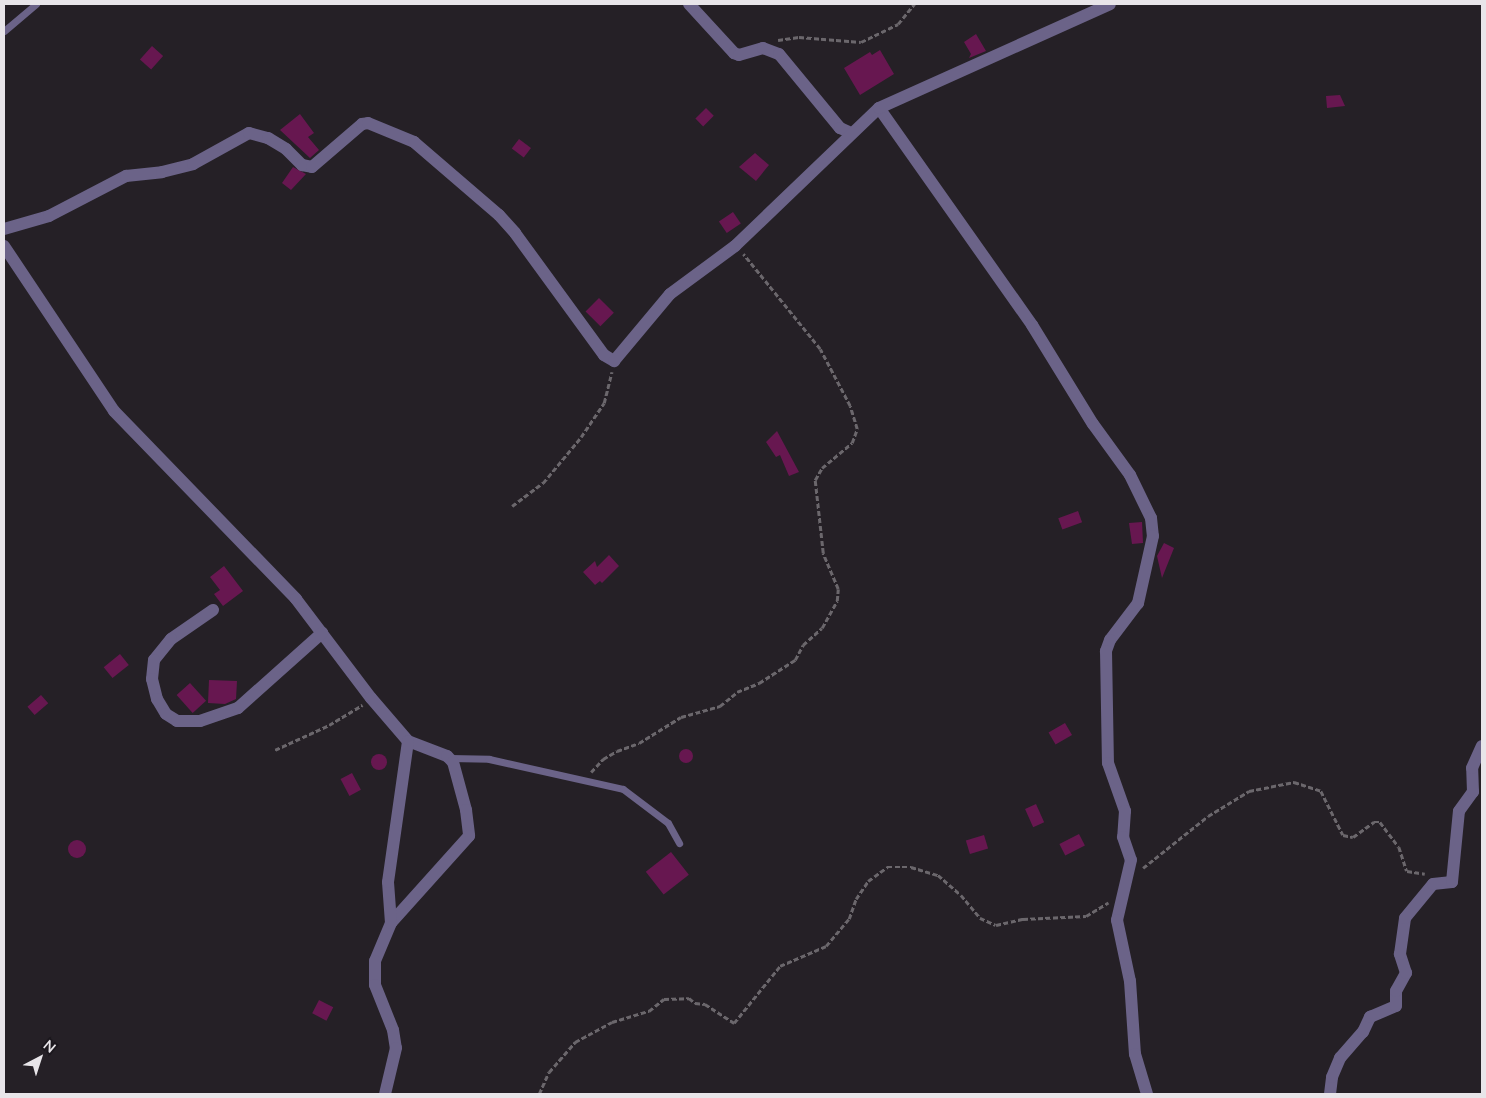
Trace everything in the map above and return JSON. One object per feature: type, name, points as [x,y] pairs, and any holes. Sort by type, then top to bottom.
[{"type":"street","points":[[689,4],[734,53],[739,55],[763,48],[779,54],[840,128],[851,133]]},
{"type":"street","points":[[4,229],[49,216],[126,176],[162,172],[193,164],[249,133],[268,138],[286,149],[302,165],[312,167],[362,124],[368,123],[414,142],[498,215],[515,232],[604,356],[614,361],[670,294],[735,246],[878,108],[1110,4]]},
{"type":"street","points":[[878,108],[1032,325],[1093,424],[1130,475],[1151,518],[1153,536],[1138,603],[1110,640],[1106,651],[1108,763],[1125,811],[1123,836],[1131,860],[1117,920],[1118,935],[1130,980],[1135,1054],[1147,1094]]},
{"type":"street","points":[[4,246],[114,411],[255,555],[322,633],[371,698],[408,741],[450,758],[466,810],[469,836],[391,923],[373,972],[393,1030],[396,1048],[386,1094]]},
{"type":"street","points":[[213,610],[171,639],[154,660],[152,679],[157,699],[166,714],[177,721],[200,720],[238,708],[322,633]]},
{"type":"street","points":[[391,923],[388,882],[408,741]]},
{"type":"street","points":[[1330,1094],[1338,1063],[1363,1032],[1370,1017],[1396,1006],[1398,986],[1406,974],[1400,954],[1402,924],[1438,881],[1447,885],[1453,880],[1459,811],[1474,790],[1472,768],[1482,746]]},
{"type":"lane","points":[[4,31],[36,4]]},
{"type":"lane","points":[[450,758],[489,759],[538,773],[586,779],[623,790],[643,801],[668,822],[679,843]]},
{"type":"path","points":[[763,48],[780,39],[799,37],[861,42],[898,24],[914,4]]},
{"type":"path","points":[[586,779],[603,759],[639,743],[681,717],[720,706],[737,692],[759,683],[794,660],[804,645],[822,628],[826,616],[837,601],[838,589],[823,552],[815,480],[822,468],[852,443],[857,435],[850,406],[804,326],[735,246]]},
{"type":"path","points":[[512,506],[557,468],[598,414],[611,384],[614,361]]},
{"type":"path","points":[[275,750],[338,720],[371,698]]},
{"type":"path","points":[[1127,878],[1208,816],[1249,791],[1294,782],[1320,791],[1340,831],[1348,837],[1353,837],[1374,822],[1380,822],[1399,846],[1407,871],[1430,874],[1438,881]]},
{"type":"path","points":[[538,1094],[553,1066],[575,1042],[612,1022],[650,1011],[664,999],[689,998],[695,1003],[705,1004],[734,1024],[780,966],[826,946],[849,919],[856,899],[868,881],[887,867],[910,866],[938,875],[961,895],[980,918],[996,925],[1023,919],[1086,916],[1122,894]]},
{"type":"building","points":[[976,34],[986,51],[969,58],[971,54],[964,42]]},
{"type":"building","points":[[152,46],[163,56],[151,69],[140,59]]},
{"type":"building","points":[[880,50],[894,74],[860,95],[844,68],[870,52],[872,55]]},
{"type":"building","points":[[1340,95],[1345,106],[1327,108],[1326,96]]},
{"type":"building","points":[[706,108],[714,116],[703,126],[695,119]]},
{"type":"building","points":[[300,114],[314,133],[308,137],[319,150],[310,158],[280,130]]},
{"type":"building","points":[[519,139],[531,148],[524,158],[512,149]]},
{"type":"building","points":[[755,153],[769,165],[756,181],[739,167]]},
{"type":"building","points":[[293,167],[306,174],[291,190],[282,183]]},
{"type":"building","points":[[733,212],[741,224],[727,233],[719,222]]},
{"type":"building","points":[[599,298],[614,313],[600,326],[586,311]]},
{"type":"building","points":[[777,431],[799,472],[789,476],[780,455],[776,457],[766,442]]},
{"type":"building","points":[[1078,511],[1082,522],[1062,529],[1058,518]]},
{"type":"building","points":[[1142,522],[1143,543],[1132,544],[1129,523]]},
{"type":"building","points":[[1164,543],[1174,548],[1162,578],[1157,556]]},
{"type":"building","points":[[609,555],[619,566],[602,583],[600,581],[595,585],[583,572],[595,561],[597,567]]},
{"type":"building","points":[[224,566],[243,591],[223,606],[214,594],[220,590],[210,577]]},
{"type":"building","points":[[120,654],[129,665],[112,678],[104,667]]},
{"type":"building","points":[[209,680],[237,681],[236,699],[225,704],[208,703]]},
{"type":"building","points":[[190,683],[206,701],[193,713],[177,695]]},
{"type":"building","points":[[41,695],[48,703],[35,715],[27,707]]},
{"type":"building","points":[[1065,723],[1072,735],[1056,745],[1049,732]]},
{"type":"building","points":[[683,749],[689,749],[693,756],[689,763],[683,763],[679,759],[679,753]]},
{"type":"building","points":[[379,754],[385,756],[387,762],[385,768],[379,770],[373,768],[371,762],[373,756]]},
{"type":"building","points":[[352,773],[361,790],[349,796],[341,779]]},
{"type":"building","points":[[1036,804],[1044,822],[1033,827],[1025,809]]},
{"type":"building","points":[[1079,834],[1085,846],[1065,856],[1059,844]]},
{"type":"building","points":[[984,835],[988,848],[970,854],[966,841]]},
{"type":"building","points":[[77,840],[84,842],[86,849],[84,856],[77,858],[70,856],[68,849],[70,842]]},
{"type":"building","points":[[671,852],[689,875],[664,895],[646,872]]},
{"type":"building","points":[[319,1000],[333,1007],[326,1021],[312,1013]]}]
